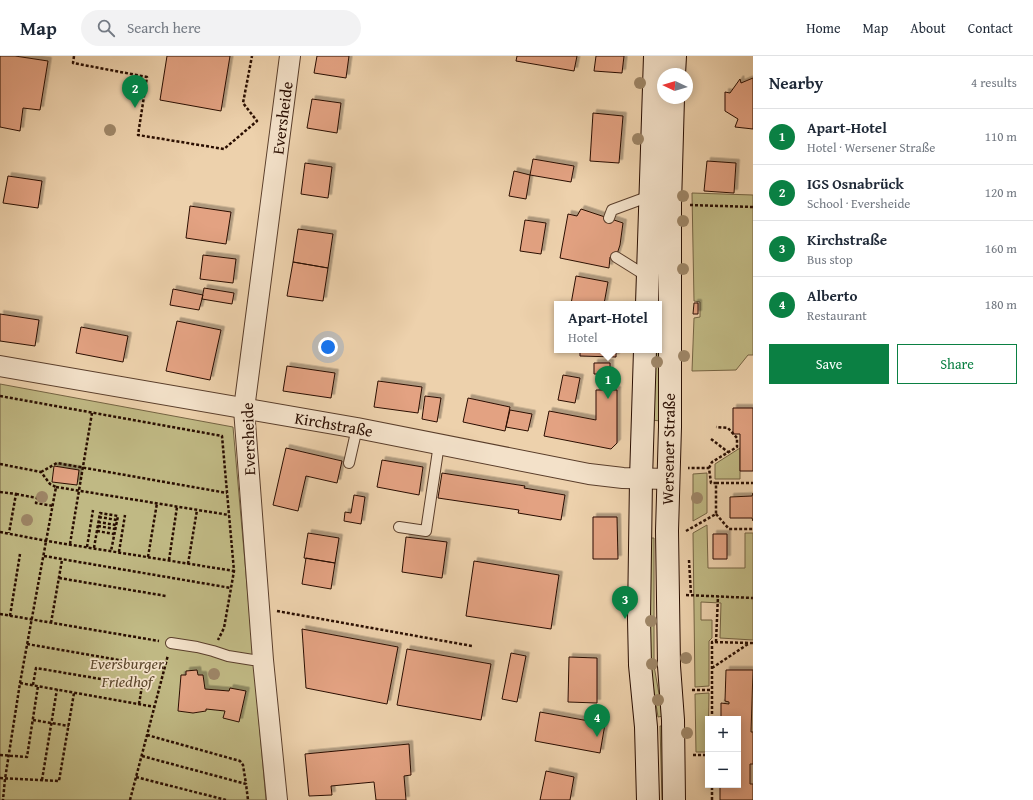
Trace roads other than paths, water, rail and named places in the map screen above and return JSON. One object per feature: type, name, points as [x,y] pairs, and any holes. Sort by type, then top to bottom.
[{"type":"main road","points":[[647,301],[655,56]]},
{"type":"main road","points":[[674,68],[675,56]]},
{"type":"main road","name":"Wersener Straße","points":[[673,104],[670,204],[670,427],[677,474],[667,531],[669,666],[673,720],[674,800]]},
{"type":"main road","name":"Wersener Straße","points":[[645,353],[641,478],[640,665],[646,727],[648,800]]},
{"type":"street","name":"Eversheide","points":[[277,800],[263,660],[244,408],[290,56]]},
{"type":"street","name":"Kirchstraße","points":[[0,366],[357,428],[589,474],[641,478],[677,474]]},
{"type":"lane","points":[[609,218],[612,210],[650,196]]},
{"type":"lane","points":[[616,257],[648,277]]},
{"type":"lane","points":[[349,463],[357,428]]},
{"type":"lane","points":[[399,527],[426,531],[438,444]]},
{"type":"lane","points":[[171,643],[196,647],[228,656],[263,660]]},
{"type":"place","name":"IGS Osnabrück","points":[[135,108]]},
{"type":"place","name":"Apart-Hotel","points":[[608,399]]},
{"type":"place","name":"Kirchstraße","points":[[625,619]]},
{"type":"place","name":"Alberto","points":[[597,737]]},
{"type":"park label","name":"Eversburger Friedhof","points":[[127,672]]}]
